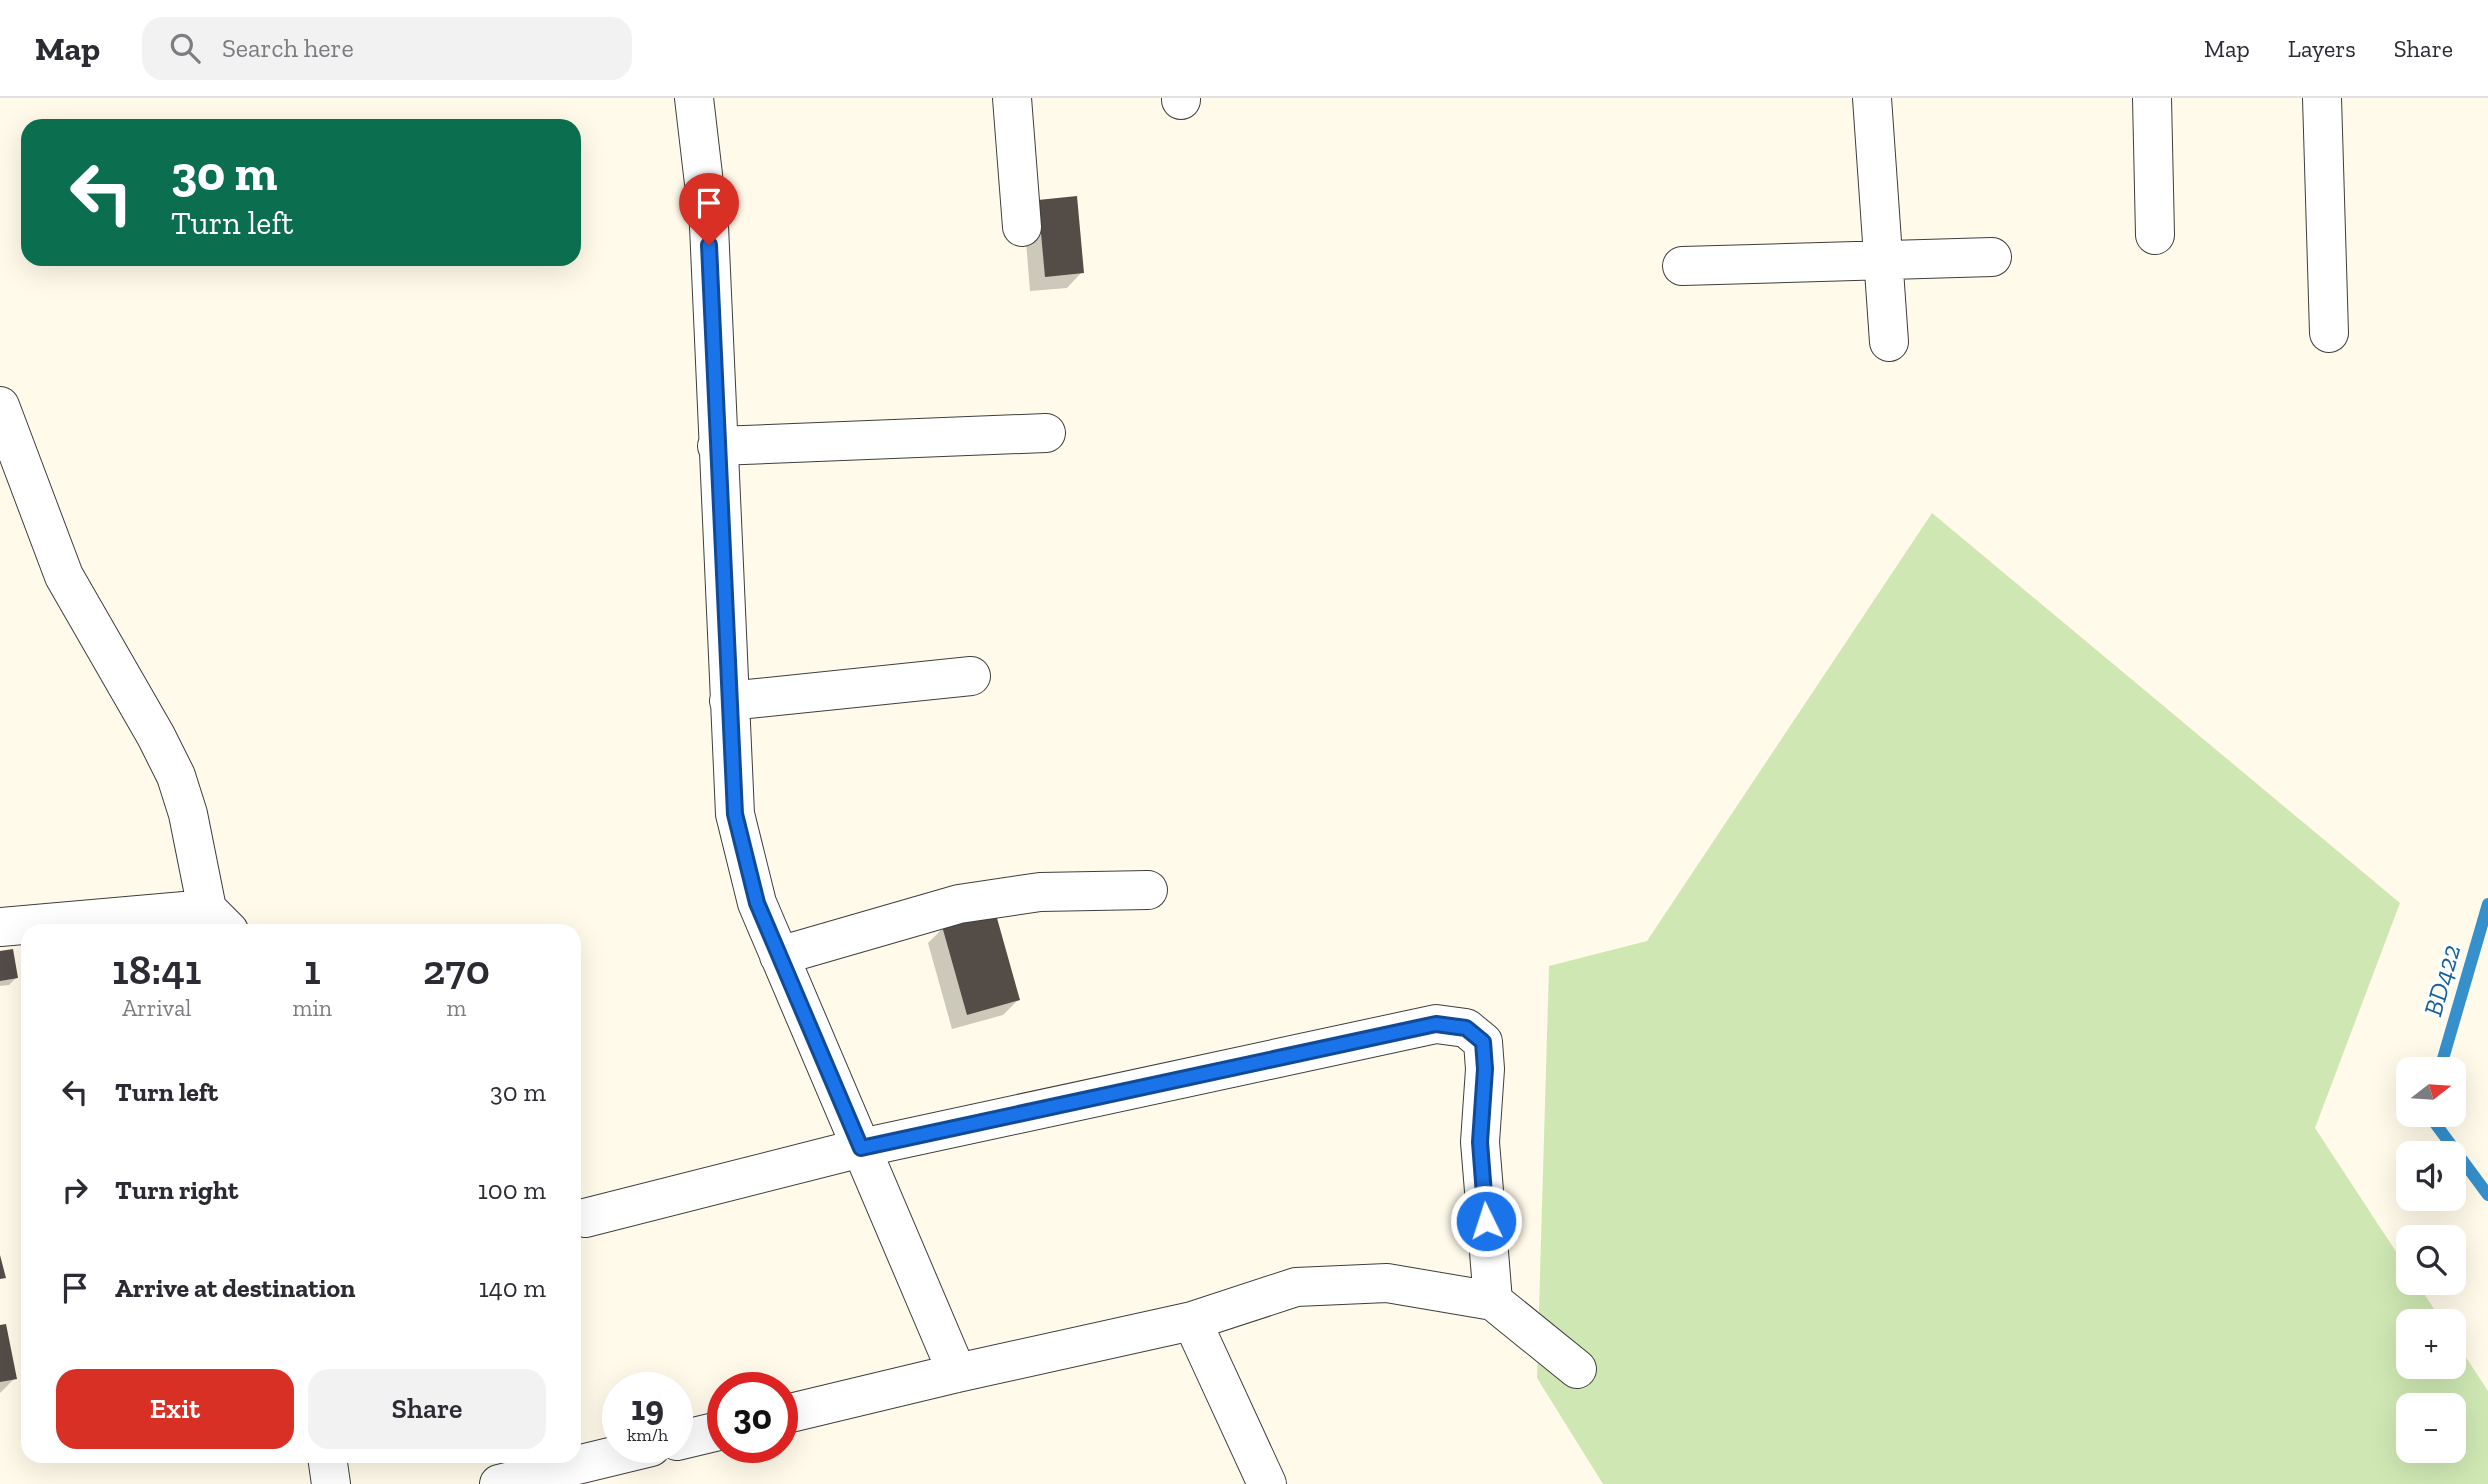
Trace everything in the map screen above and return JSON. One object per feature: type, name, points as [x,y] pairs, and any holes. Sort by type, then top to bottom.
[{"type":"street","points":[[694,98],[709,226],[735,814],[757,903],[957,1373]]},
{"type":"street","points":[[1012,98],[1022,227]]},
{"type":"street","points":[[1872,98],[1889,342]]},
{"type":"street","points":[[2152,98],[2155,235]]},
{"type":"street","points":[[2322,98],[2329,333]]},
{"type":"street","points":[[1682,266],[1992,257]]},
{"type":"street","points":[[0,406],[64,576],[176,776],[218,920],[93,924]]},
{"type":"street","points":[[717,446],[1046,433]]},
{"type":"street","points":[[729,702],[971,676]]},
{"type":"street","points":[[779,956],[959,904],[1040,892],[1148,891]]},
{"type":"street","points":[[0,927],[21,926]]},
{"type":"street","points":[[585,1218],[861,1148],[1436,1024],[1466,1028],[1483,1042],[1485,1069],[1480,1142],[1493,1301]]},
{"type":"street","points":[[798,1411],[1192,1321],[1296,1287],[1387,1283],[1493,1301],[1577,1369]]},
{"type":"street","points":[[1192,1321],[1266,1484]]},
{"type":"street","points":[[499,1484],[602,1459]]},
{"type":"street","points":[[328,1463],[331,1484]]},
{"type":"green space","points":[[1932,513],[2400,903],[2315,1128],[2396,1252],[2396,1295],[2425,1295],[2434,1309],[2396,1309],[2396,1379],[2466,1379],[2466,1357],[2488,1391],[2488,1484],[1603,1484],[1537,1378],[1549,966],[1647,941]]},
{"type":"building","points":[[1077,196],[1084,273],[1045,277],[1038,200]]},
{"type":"building","points":[[995,911],[1020,1000],[967,1015],[942,926]]},
{"type":"building","points":[[13,949],[18,978],[0,981],[0,951]]},
{"type":"building","points":[[0,1255],[6,1278],[0,1279]]},
{"type":"building","points":[[6,1324],[17,1379],[0,1382],[0,1325]]},
{"type":"waterway","name":"BD422","points":[[2443,1057],[2488,904]]},
{"type":"waterway","name":"BD422","points":[[2438,1127],[2488,1195]]},
{"type":"route","points":[[709,245],[735,814],[757,903],[861,1148],[1436,1024],[1466,1028],[1483,1042],[1485,1069],[1480,1142],[1486,1221]]}]
